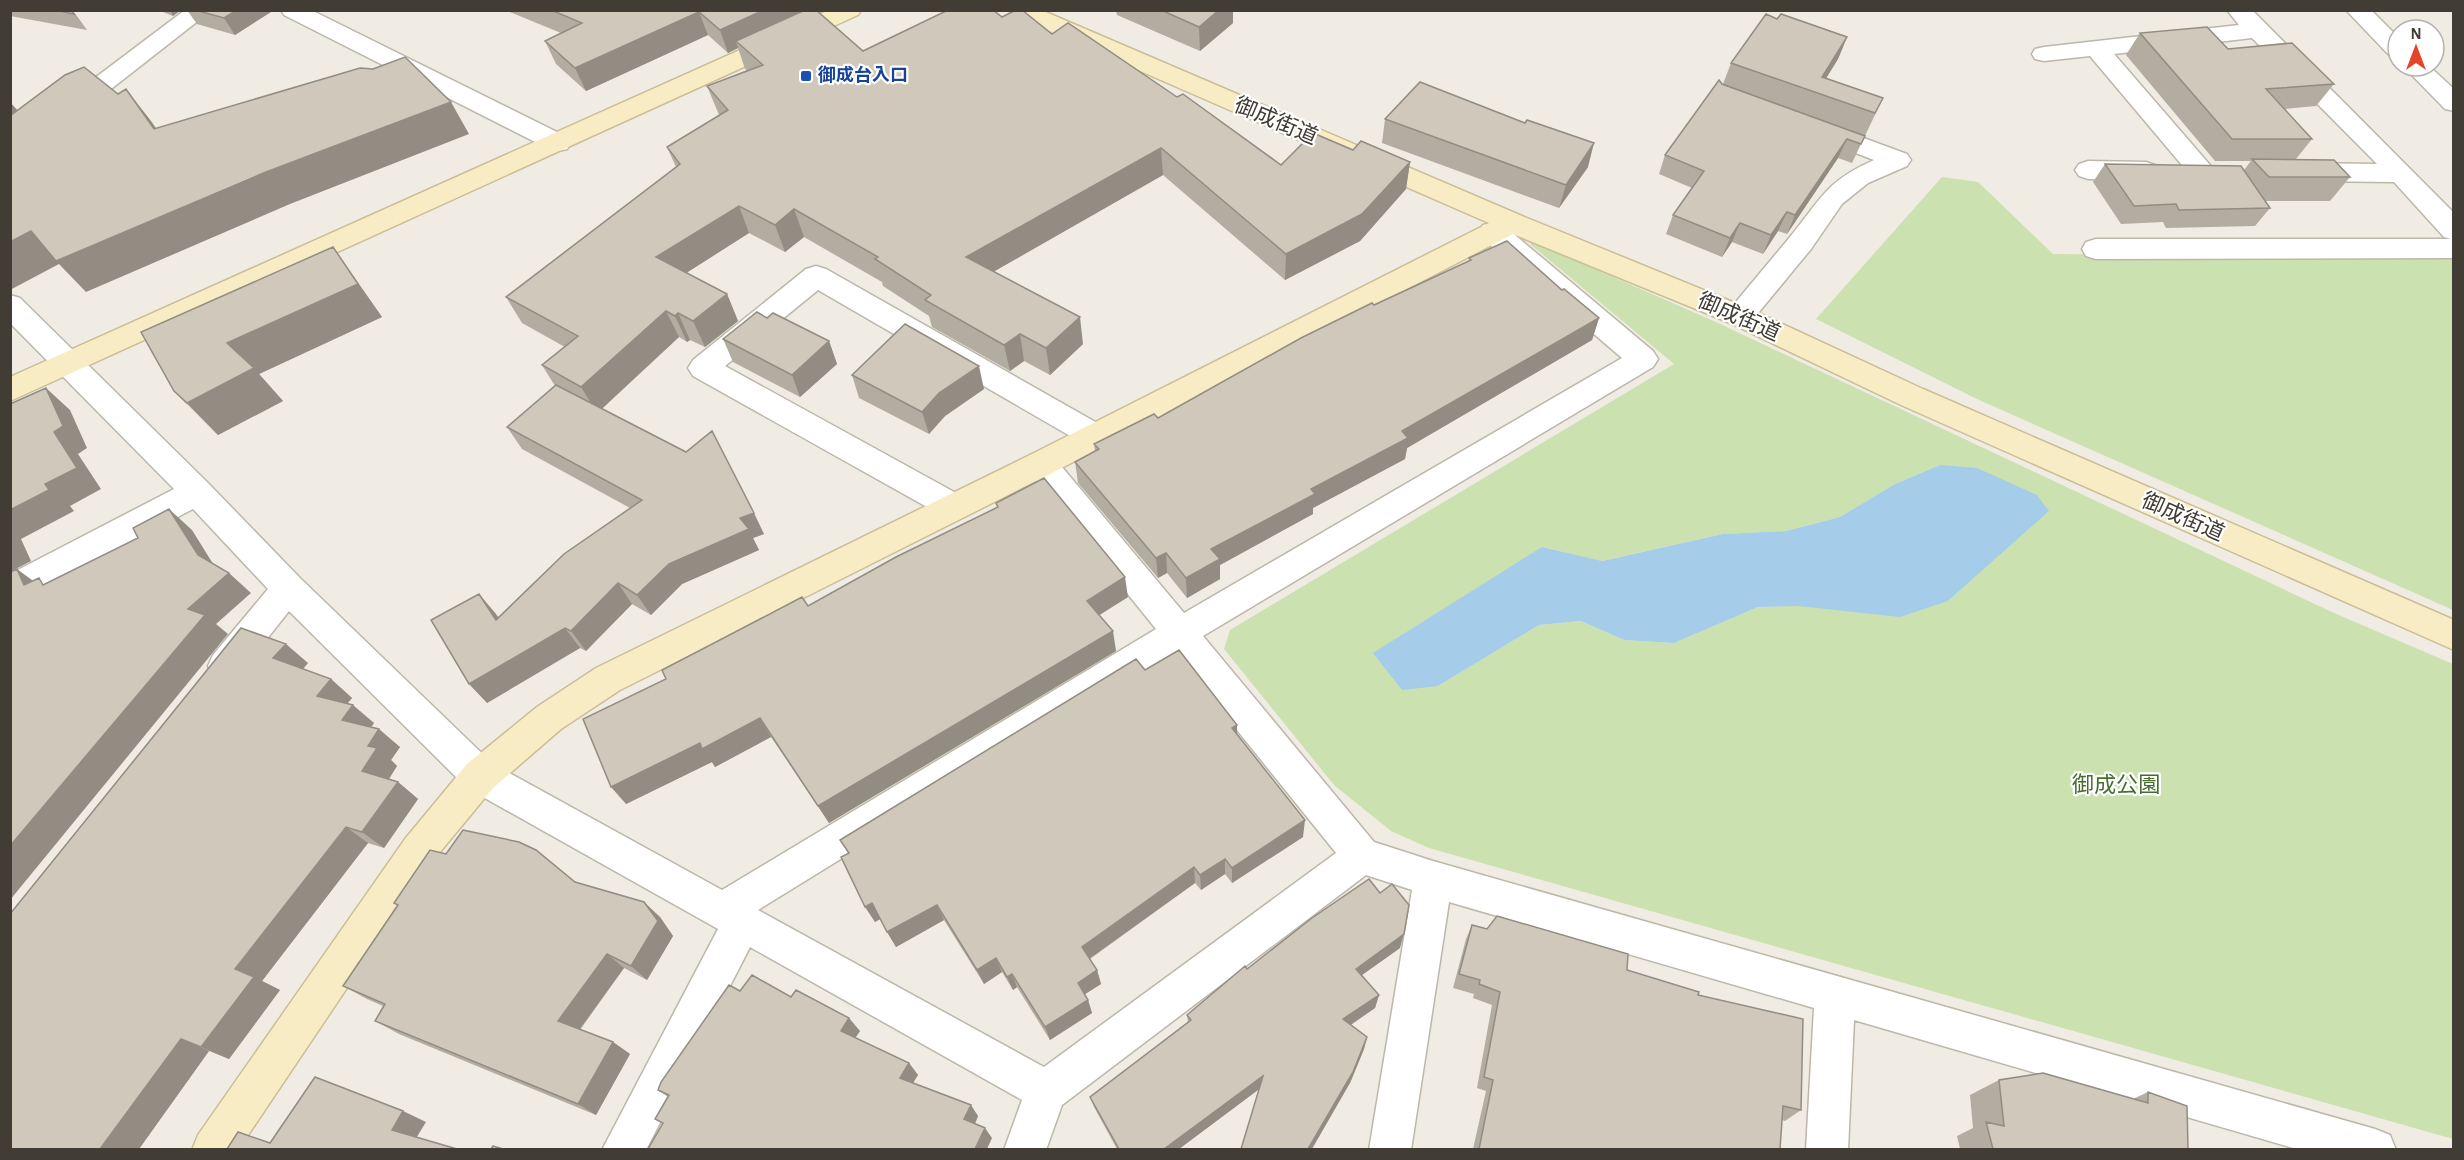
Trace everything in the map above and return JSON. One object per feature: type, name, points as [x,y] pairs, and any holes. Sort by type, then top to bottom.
[{"type":"street","points":[[10,155],[201,10]]},
{"type":"street","points":[[292,10],[558,143]]},
{"type":"street","points":[[10,390],[850,10]]},
{"type":"street","name":"御成街道","points":[[1020,10],[1503,228],[1740,316],[1912,398],[2454,636]]},
{"type":"street","points":[[2238,10],[2402,173],[2454,230]]},
{"type":"street","points":[[2357,10],[2386,38]]},
{"type":"street","points":[[2044,54],[2258,30]]},
{"type":"street","points":[[2088,170],[2212,171],[2096,48]]},
{"type":"street","points":[[2428,78],[2454,103]]},
{"type":"street","points":[[1740,316],[1801,242],[1833,198],[1859,177],[1898,160],[1801,123]]},
{"type":"street","points":[[2283,172],[2402,173]]},
{"type":"street","points":[[213,1149],[418,851],[480,776],[549,718],[608,679],[1041,464],[1503,228],[1643,359],[1181,632],[732,917],[623,1149]]},
{"type":"street","points":[[2096,249],[2454,248]]},
{"type":"street","points":[[954,507],[703,368],[816,276],[1095,436]]},
{"type":"street","points":[[10,305],[197,492],[288,588],[480,776],[1046,1091]]},
{"type":"street","points":[[1041,464],[1181,632],[1362,856],[1433,879],[2375,1149]]},
{"type":"street","points":[[10,590],[197,492]]},
{"type":"street","points":[[207,688],[288,588]]},
{"type":"street","points":[[1025,1149],[1046,1091],[1362,856]]},
{"type":"street","points":[[1390,1149],[1433,879]]},
{"type":"street","points":[[1827,1149],[1835,994]]},
{"type":"green space","points":[[1942,177],[1978,182],[2053,254],[2453,258],[2453,610],[1977,399],[1816,319]]},
{"type":"green space","name":"御成公園","points":[[1534,242],[1718,323],[2334,613],[2453,664],[2453,1139],[1429,848],[1391,831],[1334,785],[1224,649],[1230,630],[1674,364],[1530,244]],"holes":[[[1940,465],[2041,517],[1948,601],[1758,607],[1674,643],[1624,640],[1581,621],[1539,625],[1438,686],[1542,547],[1601,561],[1723,534],[1786,531],[1840,517],[1895,484]]]},
{"type":"water","points":[[1940,465],[1977,468],[2037,495],[2049,511],[1948,601],[1900,617],[1798,606],[1758,607],[1674,643],[1624,640],[1581,621],[1539,625],[1438,686],[1402,690],[1373,653],[1542,547],[1602,561],[1723,534],[1786,531],[1840,517],[1895,484]]},
{"type":"building","points":[[55,10],[71,10],[74,14]]},
{"type":"building","points":[[195,10],[237,10],[224,18]]},
{"type":"building","points":[[551,10],[764,10],[720,30],[699,12],[575,68],[545,41],[582,23]]},
{"type":"building","points":[[805,10],[816,10],[863,51],[948,10],[993,10],[1002,17],[1016,10],[1022,10],[1052,34],[1068,23],[1177,97],[1183,94],[1281,165],[1313,133],[1353,150],[1361,141],[1410,162],[1362,214],[1286,254],[1161,148],[966,257],[1080,317],[1046,348],[1020,334],[1004,345],[925,300],[931,295],[875,259],[878,257],[794,209],[775,225],[739,206],[656,257],[727,294],[693,321],[678,313],[675,316],[666,311],[581,387],[542,365],[578,336],[506,297],[680,164],[667,147],[728,110],[707,86],[763,65],[736,41]]},
{"type":"building","points":[[1161,10],[1219,10],[1199,27]]},
{"type":"building","points":[[1766,14],[1777,19],[1781,14],[1847,37],[1822,77],[1883,98],[1875,113],[1731,63]]},
{"type":"building","points":[[2207,27],[2228,49],[2292,43],[2334,84],[2266,89],[2312,139],[2232,139],[2140,33]]},
{"type":"building","points":[[405,57],[451,102],[266,172],[56,261],[31,231],[10,242],[10,116],[65,75],[84,67],[118,94],[126,89],[154,129],[360,68],[373,69]]},
{"type":"building","points":[[1719,80],[1722,84],[1865,136],[1861,144],[1847,139],[1795,215],[1787,212],[1771,235],[1740,223],[1730,238],[1673,215],[1704,171],[1665,155]]},
{"type":"building","points":[[1420,82],[1525,123],[1527,120],[1594,143],[1566,185],[1385,119]]},
{"type":"building","points":[[2252,159],[2334,160],[2350,177],[2269,177]]},
{"type":"building","points":[[2105,164],[2241,166],[2270,208],[2179,210],[2176,204],[2134,206]]},
{"type":"building","points":[[1507,241],[1562,290],[1564,289],[1599,318],[1402,431],[1408,438],[1311,489],[1315,494],[1211,549],[1220,559],[1186,578],[1166,553],[1156,558],[1075,462],[1099,449],[1094,444],[1154,414],[1158,418],[1301,338],[1372,303],[1374,305],[1471,260],[1469,258]]},
{"type":"building","points":[[333,247],[358,284],[227,343],[254,368],[187,403],[174,391],[141,332]]},
{"type":"building","points":[[757,312],[767,318],[773,313],[829,341],[792,375],[723,339]]},
{"type":"building","points":[[905,324],[979,366],[939,393],[922,412],[852,375]]},
{"type":"building","points":[[556,385],[686,452],[712,431],[754,513],[740,518],[749,529],[669,564],[637,595],[618,583],[571,631],[565,628],[469,684],[431,620],[479,594],[496,620],[564,554],[642,500],[507,427]]},
{"type":"building","points":[[46,388],[63,426],[54,432],[77,468],[45,484],[49,490],[10,510],[10,404]]},
{"type":"building","points":[[1044,478],[1125,577],[1087,601],[1113,631],[818,806],[760,718],[702,749],[700,743],[611,787],[583,719],[666,679],[662,670],[802,597],[808,606],[896,557],[998,507],[996,503]]},
{"type":"building","points":[[169,509],[198,555],[229,573],[188,609],[205,615],[10,846],[10,572],[17,569],[24,585],[39,578],[43,585],[138,538],[133,528]]},
{"type":"building","points":[[241,628],[286,644],[273,658],[331,679],[317,696],[353,705],[342,720],[379,729],[368,746],[377,748],[362,771],[398,782],[362,832],[346,827],[235,969],[254,977],[201,1047],[181,1039],[100,1149],[10,1149],[10,914]]},
{"type":"building","points":[[1179,650],[1237,725],[1232,728],[1305,820],[1232,868],[1225,859],[1200,875],[1194,867],[1082,947],[1097,970],[1078,983],[1088,1000],[1045,1027],[1012,974],[1007,977],[996,958],[977,970],[937,905],[887,932],[872,903],[865,907],[841,857],[849,853],[840,840],[1136,659],[1145,670]]},
{"type":"building","points":[[463,830],[519,842],[536,850],[575,882],[644,902],[658,921],[631,966],[607,954],[558,1021],[613,1042],[578,1104],[375,1021],[385,1004],[343,986],[398,905],[394,903],[430,850],[446,854]]},
{"type":"building","points":[[1369,879],[1380,893],[1392,884],[1409,905],[1404,934],[1356,969],[1379,995],[1343,1019],[1367,1037],[1353,1072],[1308,1149],[1241,1149],[1263,1076],[1164,1149],[1119,1149],[1090,1097],[1191,1020],[1187,1015],[1245,966],[1247,969],[1312,918]]},
{"type":"building","points":[[1497,916],[1628,954],[1627,970],[1699,992],[1698,995],[1803,1019],[1801,1110],[1783,1106],[1780,1149],[1479,1149],[1493,1080],[1484,1077],[1500,992],[1479,984],[1480,980],[1459,974],[1472,925],[1487,929]]},
{"type":"building","points":[[752,975],[791,997],[796,990],[849,1018],[841,1031],[909,1063],[900,1078],[971,1105],[964,1119],[985,1128],[975,1149],[648,1149],[663,1123],[655,1119],[669,1095],[658,1090],[661,1082],[729,985],[740,991]]},
{"type":"building","points":[[2043,1073],[2148,1103],[2148,1092],[2187,1106],[2188,1149],[1993,1149],[1986,1122],[2004,1126],[1999,1080]]},
{"type":"building","points":[[315,1077],[403,1111],[392,1130],[457,1149],[227,1149],[238,1132],[270,1143]]},
{"type":"place","name":"御成台入口","points":[[806,76]]}]
